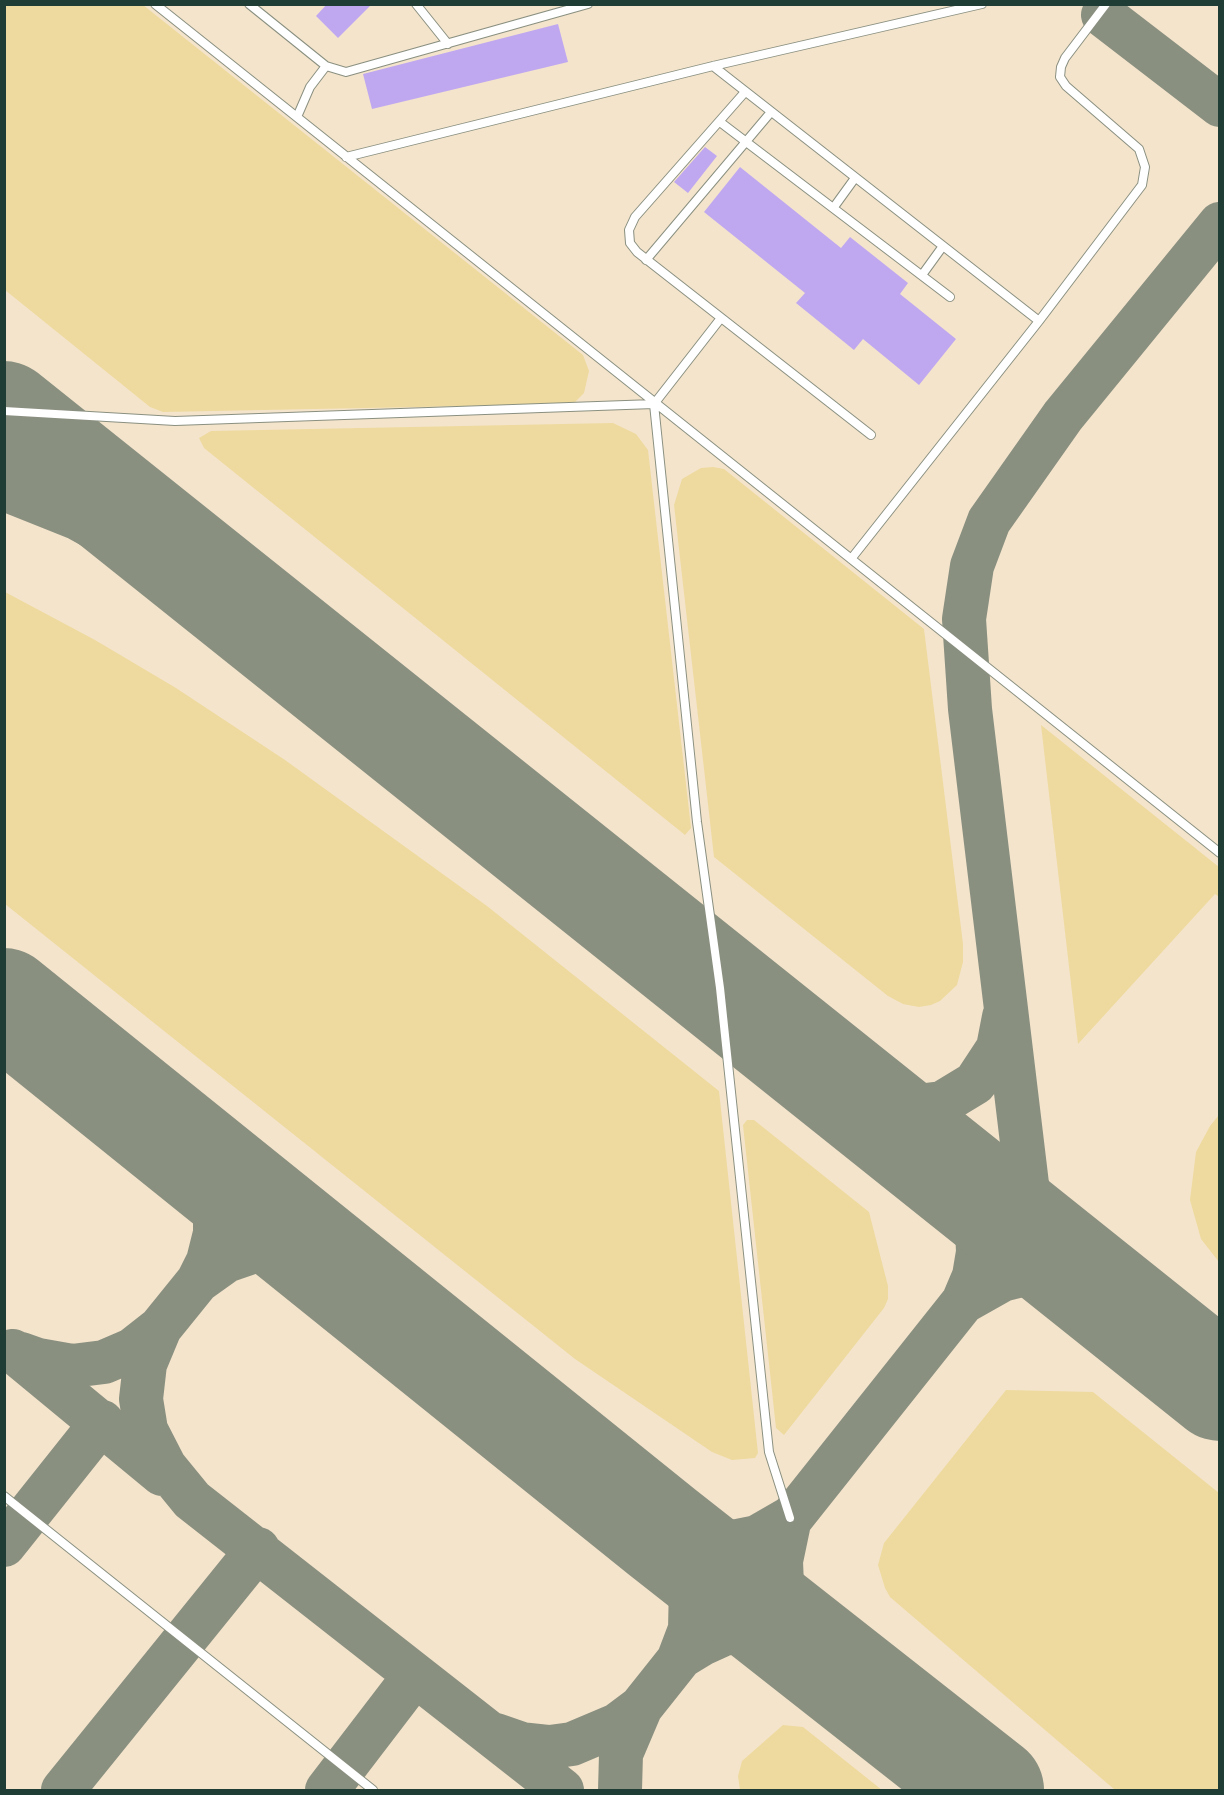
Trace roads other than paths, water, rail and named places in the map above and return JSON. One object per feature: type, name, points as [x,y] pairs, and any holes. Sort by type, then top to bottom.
[{"type":"lane","points":[[155,4],[1220,853]]},
{"type":"lane","points":[[249,4],[326,66],[340,71],[353,72],[588,4]]},
{"type":"lane","points":[[416,4],[448,44]]},
{"type":"lane","points":[[346,157],[713,66],[982,4]]},
{"type":"lane","points":[[850,558],[1039,321],[1137,193],[1144,176],[1143,158],[1134,142],[1066,86],[1060,77],[1060,67],[1065,58],[1106,4]]},
{"type":"lane","points":[[297,117],[310,87],[326,66]]},
{"type":"lane","points":[[713,66],[1039,321]]},
{"type":"lane","points":[[745,92],[631,223],[630,243],[646,260],[871,435]]},
{"type":"lane","points":[[646,260],[771,112]]},
{"type":"lane","points":[[720,122],[950,297]]},
{"type":"lane","points":[[834,207],[855,178]]},
{"type":"lane","points":[[922,275],[943,246]]},
{"type":"lane","points":[[721,318],[654,404],[697,822],[720,988],[769,1452],[790,1518]]},
{"type":"lane","points":[[4,411],[175,421],[654,404]]},
{"type":"lane","points":[[4,1496],[373,1791]]}]
